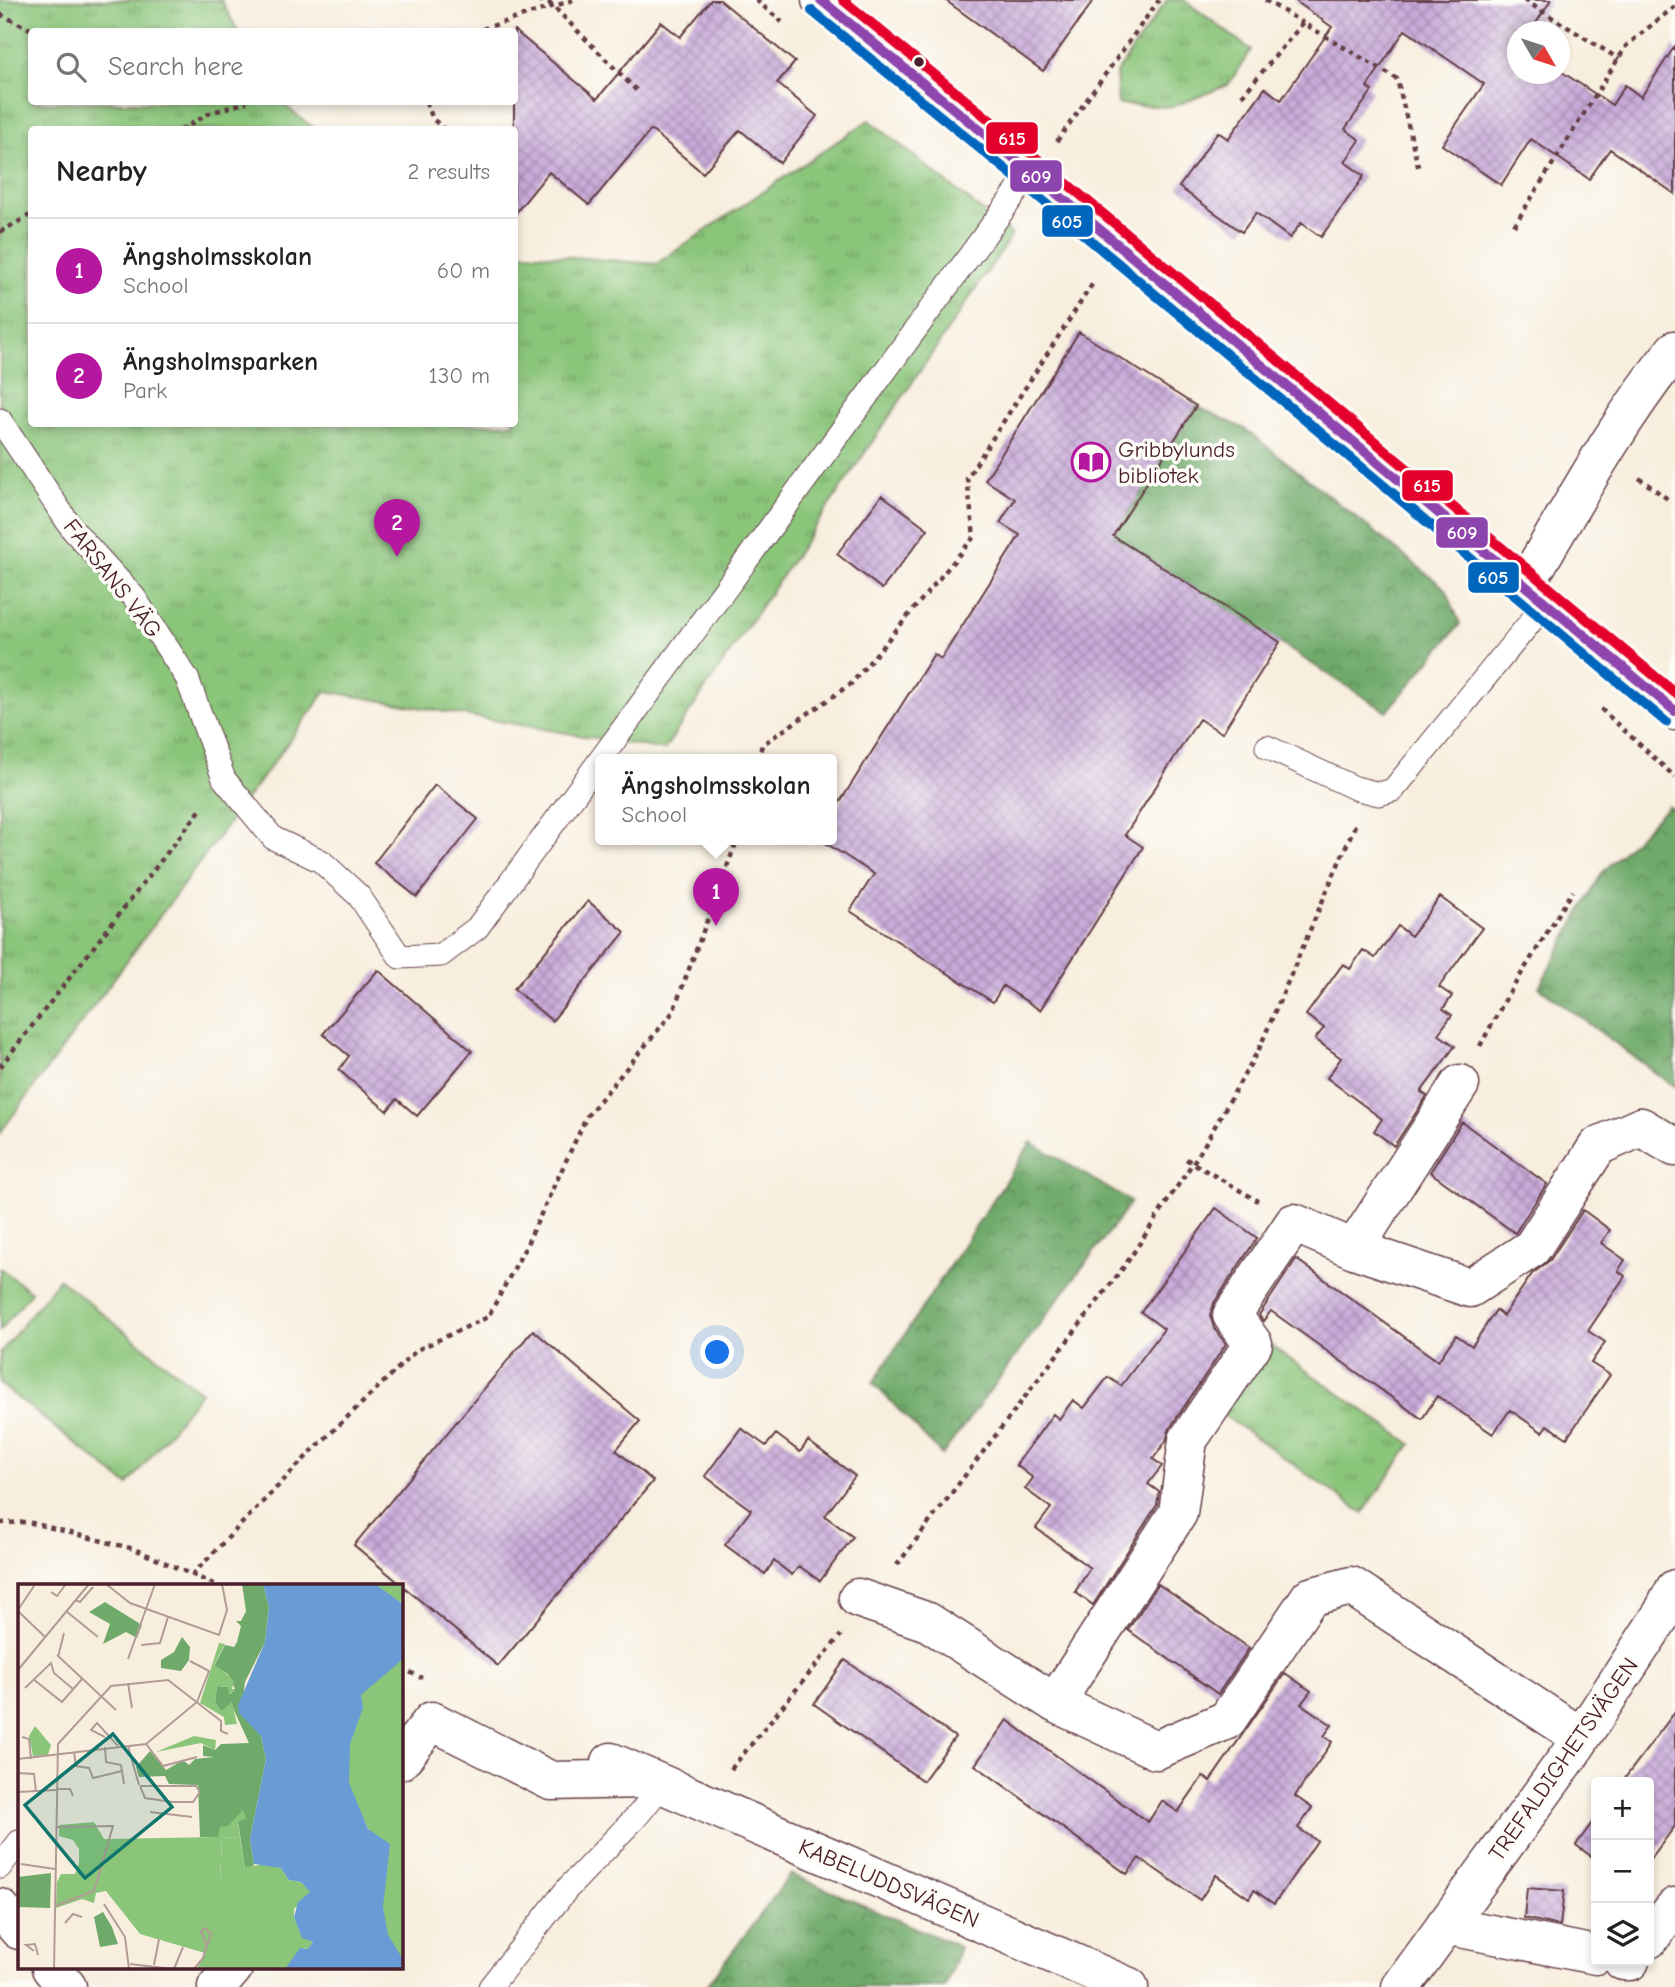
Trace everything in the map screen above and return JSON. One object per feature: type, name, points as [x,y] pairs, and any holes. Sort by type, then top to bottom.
[{"type":"street","points":[[821,0],[1675,710]]},
{"type":"street","points":[[1536,594],[1586,481],[1654,376],[1675,350]]},
{"type":"street","points":[[1354,1249],[1460,1084]]},
{"type":"street","points":[[1055,1703],[1178,1513],[1188,1440],[1254,1344],[1232,1315],[1294,1223],[1354,1249],[1470,1288],[1532,1248],[1598,1146],[1641,1126],[1675,1147]]},
{"type":"street","points":[[863,1600],[929,1622],[1055,1703],[1156,1750],[1227,1720],[1310,1597],[1351,1586],[1581,1737]]},
{"type":"street","name":"TREFALDIGHETSVÄGEN","points":[[1401,1987],[1581,1737],[1662,1614],[1675,1589]]},
{"type":"street","name":"KABELUDDSVÄGEN","points":[[402,1759],[432,1721],[551,1781],[656,1782]]},
{"type":"street","name":"KABELUDDSVÄGEN","points":[[611,1762],[1129,1987]]},
{"type":"street","points":[[1654,1933],[1675,1907]]},
{"type":"street","points":[[0,1908],[18,1929]]},
{"type":"street","points":[[1445,1925],[1591,1954]]},
{"type":"street","points":[[52,1969],[67,1987]]},
{"type":"street","points":[[217,1987],[232,1969]]},
{"type":"lane","name":"FARSANS VÄG","points":[[604,754],[1031,172]]},
{"type":"lane","name":"FARSANS VÄG","points":[[0,420],[73,530],[134,597],[187,678],[224,779],[273,838],[321,861],[359,896],[400,957],[441,955],[477,928],[595,767]]},
{"type":"lane","points":[[1268,747],[1355,788],[1379,794],[1394,790],[1536,594]]},
{"type":"lane","points":[[489,1987],[567,1889],[638,1815],[656,1782]]},
{"type":"lane","points":[[0,1867],[18,1843]]},
{"type":"path","points":[[538,0],[551,4],[637,92]]},
{"type":"path","points":[[486,28],[573,0]]},
{"type":"path","points":[[1031,172],[1066,132],[1159,0]]},
{"type":"path","points":[[1265,0],[1397,79],[1419,170]]},
{"type":"path","points":[[1524,0],[1619,59]]},
{"type":"path","points":[[1514,226],[1626,46],[1675,6]]},
{"type":"path","points":[[0,14],[28,28]]},
{"type":"path","points":[[1242,96],[1303,23]]},
{"type":"path","points":[[188,126],[211,113],[237,105]]},
{"type":"path","points":[[427,105],[433,118],[441,126]]},
{"type":"path","points":[[0,232],[28,216]]},
{"type":"path","points":[[760,754],[762,745],[851,684],[974,537],[967,478],[1093,283]]},
{"type":"path","points":[[0,1067],[224,779]]},
{"type":"path","points":[[710,1805],[729,1772],[1126,1264],[1202,1149],[1259,1049],[1370,792]]},
{"type":"path","points":[[192,1575],[309,1454],[417,1350],[488,1317],[525,1248],[587,1116],[673,1012],[735,845]]},
{"type":"path","points":[[1460,1084],[1505,1000],[1573,891]]},
{"type":"path","points":[[1186,1159],[1294,1223]]},
{"type":"path","points":[[0,1523],[28,1522],[134,1549],[213,1584]]},
{"type":"green space","points":[[0,0],[221,0],[236,28],[28,28],[28,105],[284,105],[311,126],[28,126],[28,427],[518,427],[518,252],[656,264],[869,120],[1012,235],[664,750],[326,691],[0,1133]]},
{"type":"green space","points":[[1167,0],[1184,0],[1251,50],[1228,85],[1172,107],[1118,104],[1116,73]]},
{"type":"green space","points":[[1196,406],[1245,429],[1446,589],[1460,624],[1387,712],[1113,536]]},
{"type":"green space","points":[[1668,806],[1675,812],[1675,1087],[1539,987],[1601,874]]},
{"type":"green space","points":[[1031,1142],[1131,1202],[942,1455],[873,1383]]},
{"type":"green space","points":[[0,1268],[31,1292],[0,1331]]},
{"type":"green space","points":[[59,1279],[201,1392],[128,1485],[0,1384],[0,1353]]},
{"type":"green space","points":[[1270,1345],[1411,1444],[1363,1513],[1222,1414]]},
{"type":"green space","points":[[791,1874],[960,1947],[945,1987],[706,1987]]},
{"type":"building","points":[[711,0],[720,0],[795,62],[777,83],[817,116],[780,163],[740,130],[703,173],[651,130],[589,205],[549,172],[518,210],[518,126],[514,126],[514,105],[518,105],[518,33],[597,99],[661,22],[680,37]]},
{"type":"building","points":[[945,0],[1094,0],[1043,71]]},
{"type":"building","points":[[1294,0],[1551,0],[1537,21],[1507,21],[1507,84],[1570,84],[1570,77],[1612,105],[1625,85],[1641,97],[1675,46],[1675,194],[1610,149],[1589,179],[1531,139],[1501,185],[1442,145],[1484,84],[1405,30],[1367,87],[1372,91],[1345,129],[1360,140],[1345,162],[1364,176],[1321,237],[1301,223],[1290,238],[1256,213],[1242,232],[1179,187],[1218,132],[1228,139],[1265,88],[1281,100],[1332,27]]},
{"type":"building","points":[[1079,332],[1196,406],[1113,536],[1280,642],[1222,733],[1199,719],[1125,835],[1143,847],[1040,1010],[1003,986],[993,1002],[850,911],[874,874],[829,845],[837,845],[837,807],[934,654],[941,659],[1020,535],[1000,523],[1015,499],[985,480]]},
{"type":"building","points":[[882,495],[928,529],[882,589],[837,554]]},
{"type":"building","points":[[435,785],[478,819],[417,897],[374,863]]},
{"type":"building","points":[[1440,897],[1482,928],[1439,987],[1452,996],[1443,1009],[1452,1015],[1438,1034],[1455,1046],[1421,1092],[1427,1096],[1394,1146],[1374,1131],[1382,1119],[1327,1078],[1341,1058],[1315,1039],[1324,1028],[1306,1015],[1343,964],[1350,969],[1363,950],[1375,958],[1398,926],[1411,936]]},
{"type":"building","points":[[588,901],[625,932],[552,1021],[514,989]]},
{"type":"building","points":[[378,970],[472,1051],[417,1116],[397,1099],[387,1111],[339,1070],[349,1056],[323,1034]]},
{"type":"building","points":[[1462,1122],[1547,1184],[1515,1233],[1430,1172]]},
{"type":"building","points":[[1216,1208],[1257,1238],[1214,1303],[1210,1315],[1214,1328],[1226,1344],[1170,1428],[1166,1441],[1153,1459],[1162,1466],[1148,1484],[1159,1492],[1157,1505],[1093,1605],[1075,1592],[1090,1568],[1036,1528],[1051,1508],[1025,1489],[1033,1478],[1016,1465],[1053,1414],[1059,1419],[1073,1400],[1084,1408],[1108,1377],[1121,1386],[1164,1329],[1141,1312]]},
{"type":"building","points":[[1583,1210],[1610,1230],[1601,1243],[1625,1260],[1618,1271],[1625,1276],[1588,1331],[1605,1342],[1591,1363],[1610,1375],[1567,1438],[1547,1425],[1542,1432],[1510,1410],[1493,1434],[1437,1396],[1422,1419],[1271,1311],[1263,1321],[1259,1315],[1296,1259],[1438,1361],[1456,1335],[1472,1346],[1496,1310],[1503,1316],[1532,1274],[1550,1260]]},
{"type":"building","points":[[533,1330],[640,1421],[616,1450],[653,1481],[498,1666],[354,1545]]},
{"type":"building","points":[[741,1428],[766,1446],[776,1434],[800,1452],[808,1441],[855,1476],[825,1516],[853,1537],[820,1581],[799,1566],[792,1575],[774,1561],[765,1574],[725,1545],[751,1510],[705,1476]]},
{"type":"building","points":[[1158,1584],[1249,1648],[1218,1694],[1128,1630]]},
{"type":"building","points":[[845,1660],[955,1737],[923,1781],[814,1704]]},
{"type":"building","points":[[1285,1673],[1311,1691],[1301,1704],[1332,1725],[1324,1736],[1332,1742],[1295,1796],[1312,1808],[1298,1828],[1317,1841],[1274,1904],[1254,1890],[1249,1898],[1216,1875],[1200,1900],[1139,1858],[1127,1874],[975,1765],[1007,1720],[1148,1822],[1162,1801],[1178,1812],[1203,1776],[1210,1781]]},
{"type":"building","points":[[1675,1712],[1675,1826],[1654,1854],[1654,1777],[1626,1777]]},
{"type":"building","points":[[1591,1824],[1591,1856],[1576,1845]]},
{"type":"building","points":[[1527,1888],[1564,1891],[1560,1926],[1524,1918]]},
{"type":"transit line","name":"609","points":[[821,0],[1031,172],[1675,711]]},
{"type":"transit line","name":"615","points":[[843,0],[1040,161],[1675,693]]},
{"type":"transit line","name":"605","points":[[812,11],[1022,183],[1666,722]]},
{"type":"place","name":"Gribbylunds bibliotek","points":[[1091,462]]},
{"type":"place","name":"Ängsholmsparken","points":[[397,557]]},
{"type":"place","name":"Ängsholmsskolan","points":[[716,926]]}]
